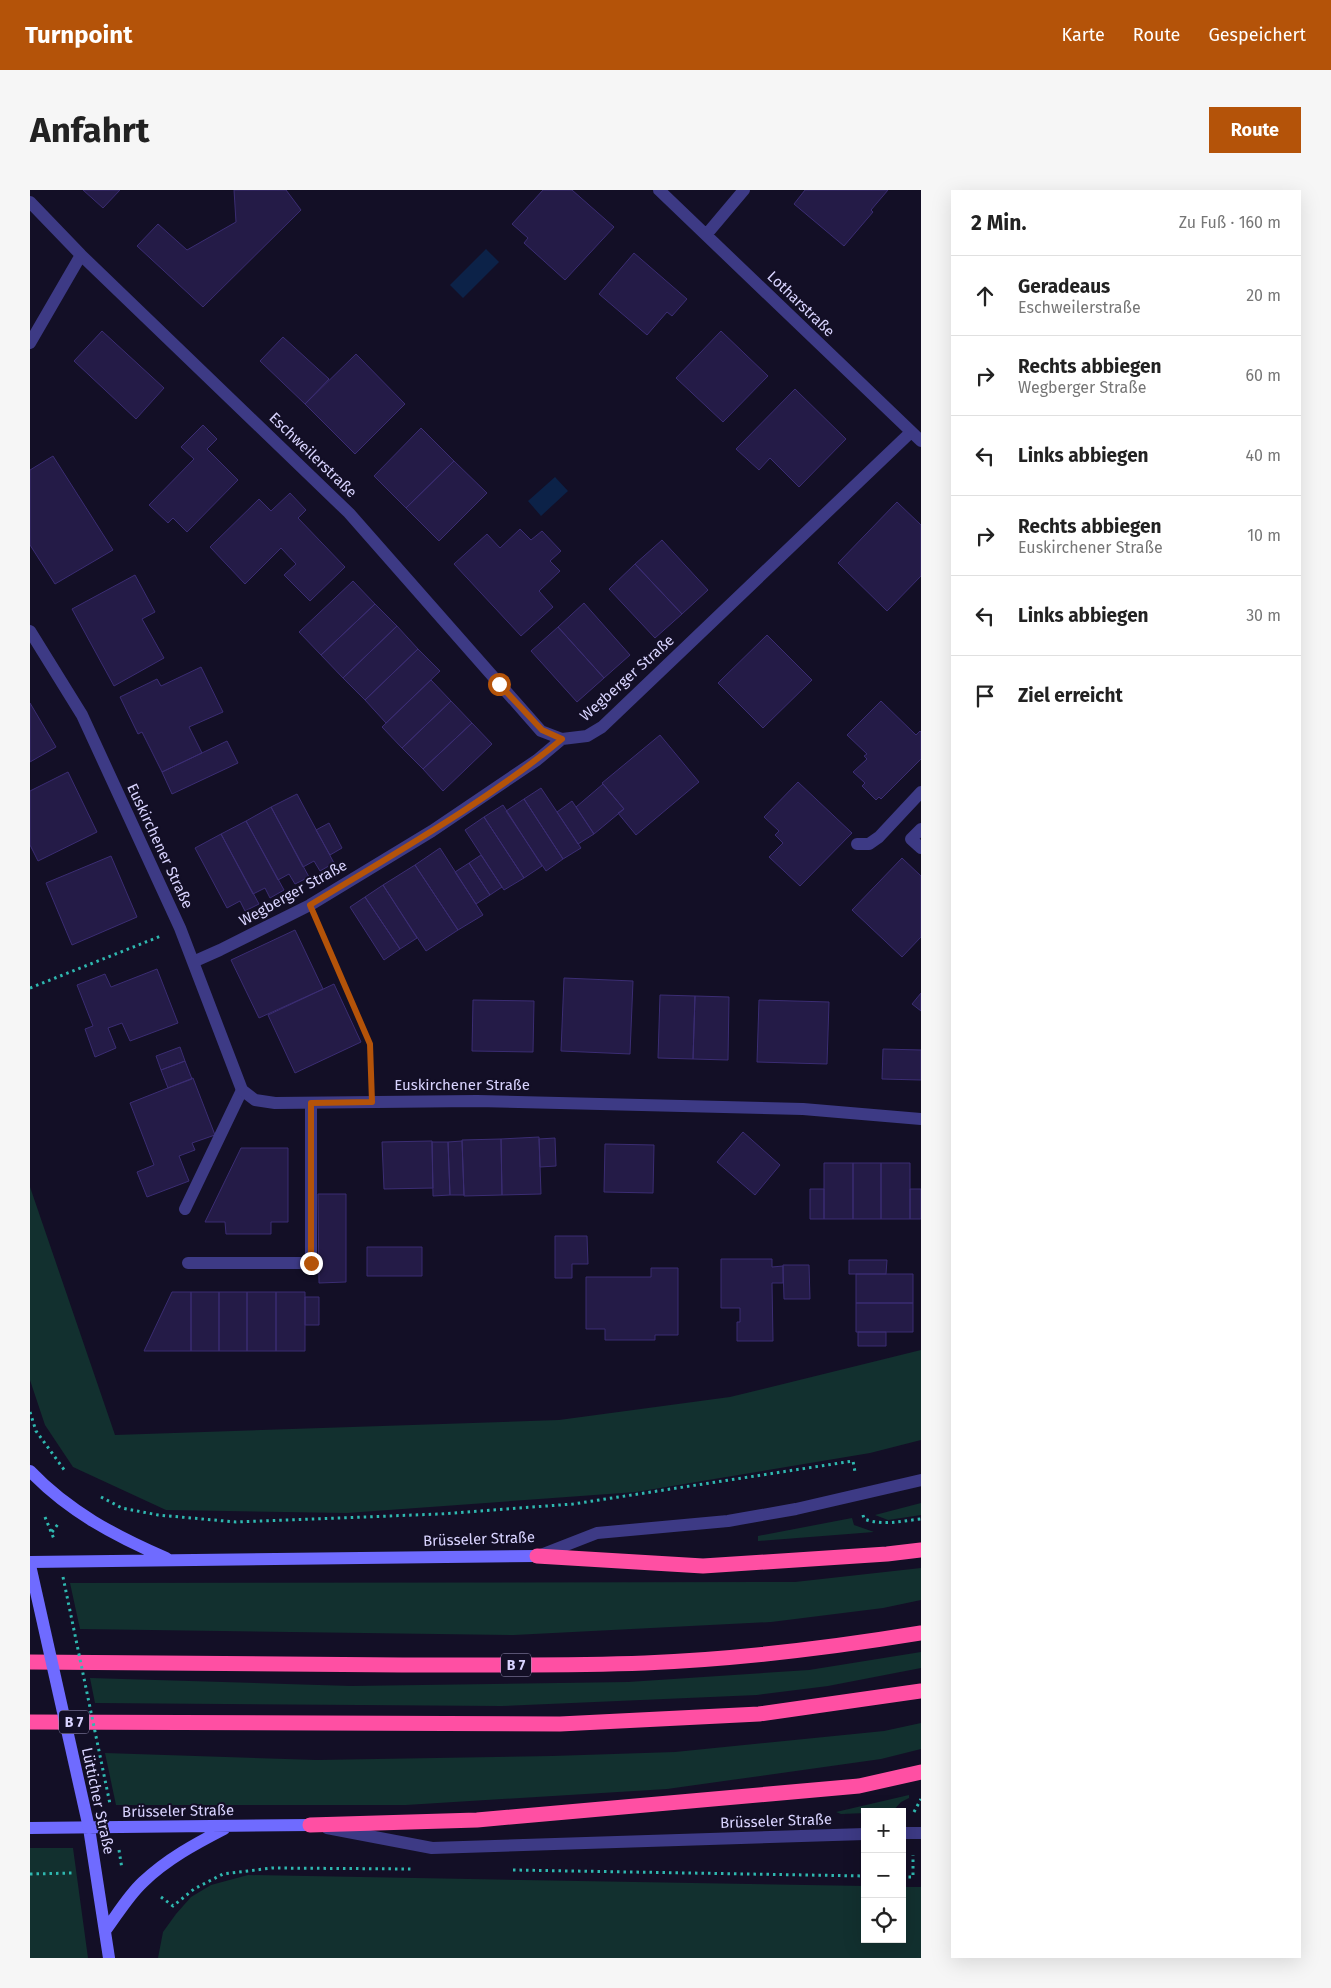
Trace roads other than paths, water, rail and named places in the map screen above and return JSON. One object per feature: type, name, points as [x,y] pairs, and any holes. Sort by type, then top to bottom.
[{"type":"highway","points":[[537,1556],[703,1566],[887,1554],[921,1550]]},
{"type":"highway","name":"B 7","points":[[30,1662],[562,1665],[728,1657],[806,1649],[921,1633]]},
{"type":"highway","name":"B 7","points":[[30,1722],[560,1724],[759,1714],[921,1691]]},
{"type":"highway","points":[[310,1825],[477,1820],[859,1786],[921,1772]]},
{"type":"main road","points":[[30,1471],[83,1516],[131,1543],[170,1560]]},
{"type":"main road","name":"Brüsseler Straße","points":[[30,1563],[537,1556]]},
{"type":"main road","name":"Lütticher Straße","points":[[30,1563],[89,1828],[109,1958]]},
{"type":"main road","name":"Brüsseler Straße","points":[[30,1828],[310,1825]]},
{"type":"main road","points":[[105,1932],[142,1882],[175,1856],[228,1827]]},
{"type":"street","name":"Lotharstraße","points":[[659,190],[921,441]]},
{"type":"street","points":[[706,235],[744,190]]},
{"type":"street","name":"Eschweilerstraße","points":[[30,202],[81,255],[349,513],[542,730],[562,739]]},
{"type":"street","points":[[30,343],[81,255]]},
{"type":"street","name":"Wegberger Straße","points":[[193,962],[310,905],[432,831],[536,760],[562,739],[587,736],[602,727],[911,432]]},
{"type":"street","name":"Euskirchener Straße","points":[[30,631],[82,715],[180,928],[242,1090],[255,1100],[275,1103],[477,1100],[803,1109],[921,1119]]},
{"type":"street","points":[[857,844],[869,844],[880,837],[921,792]]},
{"type":"street","points":[[921,829],[911,839],[921,848]]},
{"type":"street","points":[[185,1209],[242,1090]]},
{"type":"street","points":[[188,1263],[311,1263],[311,1103]]},
{"type":"street","name":"Brüsseler Straße","points":[[537,1556],[597,1533],[728,1521],[796,1509],[921,1480]]},
{"type":"street","name":"Brüsseler Straße","points":[[310,1825],[432,1848],[861,1834]]},
{"type":"water","points":[[486,249],[499,262],[463,298],[450,285]]},
{"type":"water","points":[[555,477],[568,491],[541,516],[528,501]]}]
